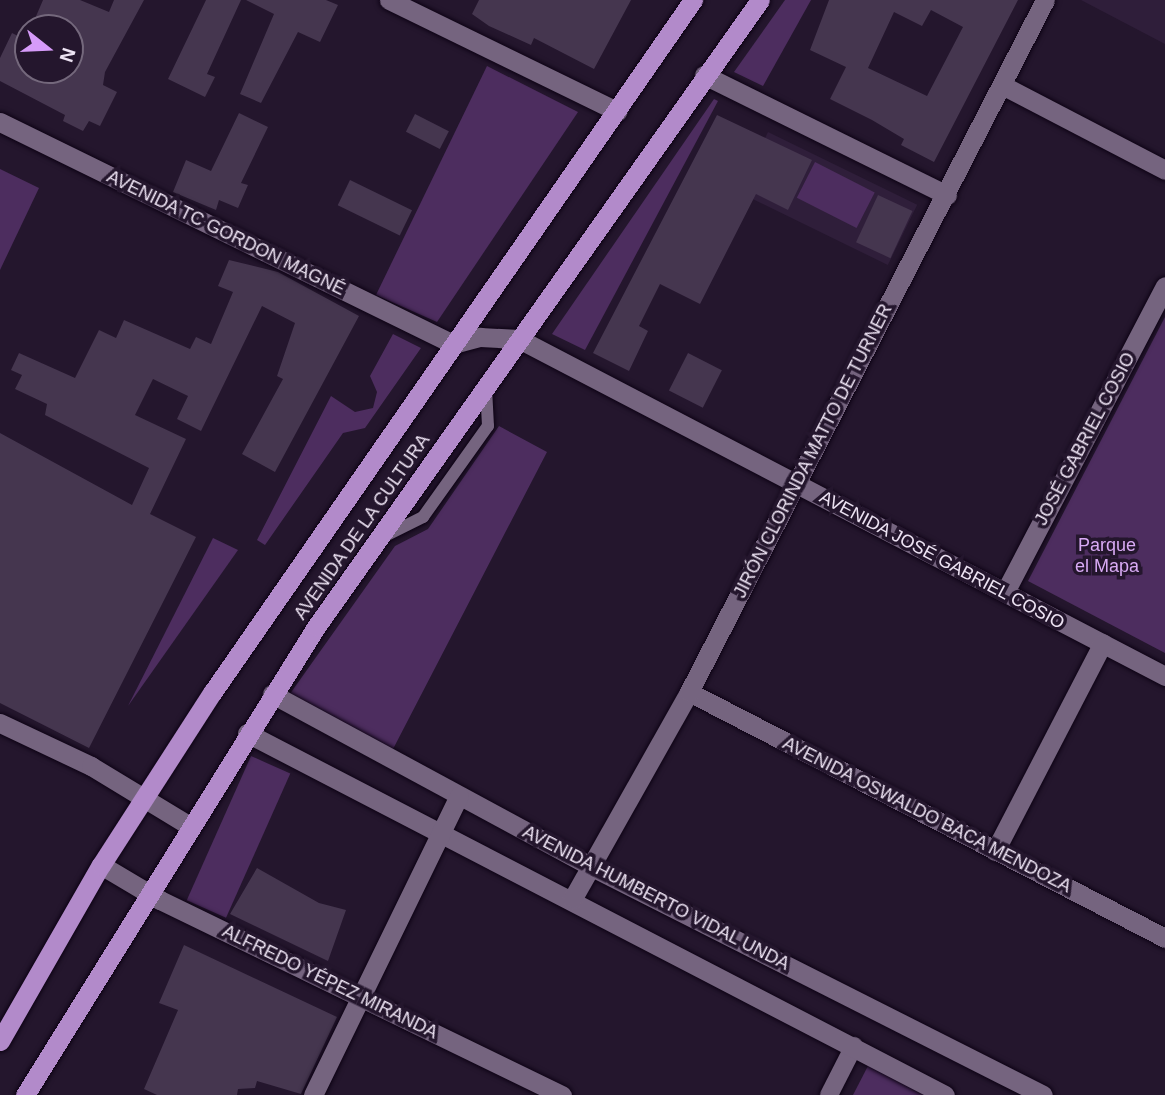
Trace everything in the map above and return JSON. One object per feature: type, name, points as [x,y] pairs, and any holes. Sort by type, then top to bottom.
[{"type":"highway","name":"AVENIDA DE LA CULTURA","points":[[0,1041],[101,865],[144,798],[453,344],[693,0]]},
{"type":"highway","name":"AVENIDA DE LA CULTURA","points":[[24,1095],[146,892],[272,694],[704,75],[761,0]]},
{"type":"street","points":[[389,0],[617,111]]},
{"type":"street","name":"JIRÓN CLORINDA MATTO DE TURNER","points":[[573,898],[689,692],[1045,0]]},
{"type":"street","points":[[704,75],[947,195]]},
{"type":"street","points":[[1002,85],[1165,170]]},
{"type":"street","name":"AVENIDA TC GORDON MAGNÉ","points":[[0,122],[453,344]]},
{"type":"street","name":"JOSÉ GABRIEL COSIO","points":[[1005,592],[1165,286]]},
{"type":"street","name":"AVENIDA JOSÉ GABRIEL COSIO","points":[[453,344],[480,337],[519,339],[1165,676]]},
{"type":"street","points":[[995,851],[1103,643]]},
{"type":"street","name":"AVENIDA OSWALDO BACA MENDOZA","points":[[689,692],[1165,938]]},
{"type":"street","name":"AVENIDA HUMBERTO VIDAL UNDA","points":[[272,694],[592,866],[1043,1095]]},
{"type":"street","points":[[0,723],[144,798],[188,825]]},
{"type":"street","name":"AVENIDA HUMBERTO VIDAL UNDA","points":[[247,733],[442,830],[946,1095]]},
{"type":"street","points":[[313,1095],[459,796]]},
{"type":"street","name":"ALFREDO YÉPEZ MIRANDA","points":[[101,865],[146,892],[562,1095]]},
{"type":"street","points":[[829,1095],[854,1046]]},
{"type":"shaded area","points":[[1081,0],[1165,0],[1165,44]]},
{"type":"shaded area","points":[[768,132],[917,205],[888,265],[739,192]]},
{"type":"green space","points":[[785,0],[811,0],[763,86],[734,72]]},
{"type":"green space","points":[[487,66],[578,112],[437,322],[376,295]]},
{"type":"green space","points":[[714,99],[718,101],[585,350],[552,334]]},
{"type":"green space","points":[[815,162],[875,192],[857,228],[797,198]]},
{"type":"green space","points":[[0,169],[39,188],[0,270]]},
{"type":"green space","name":"Parque el Mapa","points":[[1165,317],[1165,653],[1028,581]]},
{"type":"green space","points":[[393,334],[421,348],[365,428],[343,433],[265,545],[257,540],[331,396],[355,412],[373,408],[377,392],[370,376]]},
{"type":"green space","points":[[499,426],[547,452],[392,751],[287,698],[395,546],[428,529]]},
{"type":"green space","points":[[213,538],[238,550],[128,706]]},
{"type":"green space","points":[[251,756],[290,773],[226,918],[187,900]]},
{"type":"green space","points":[[869,1064],[925,1095],[853,1095]]},
{"type":"building","points":[[43,0],[80,0],[109,12],[114,0],[144,0],[105,72],[103,85],[117,92],[100,126],[89,121],[83,131],[63,121],[65,115],[0,81],[0,58],[12,33],[14,84],[84,84],[84,14],[37,14]]},
{"type":"building","points":[[206,0],[241,0],[207,74],[215,77],[205,97],[168,79]]},
{"type":"building","points":[[246,0],[326,0],[338,5],[320,42],[298,32],[261,103],[240,94],[274,14]]},
{"type":"building","points":[[479,0],[631,0],[594,69],[534,38],[531,45],[489,26],[472,14]]},
{"type":"building","points":[[829,0],[1018,0],[934,162],[901,145],[904,139],[830,99],[846,67],[810,50]],"holes":[[[931,10],[963,27],[927,96],[868,68],[894,12],[922,26]]]},
{"type":"building","points":[[239,113],[268,127],[241,183],[248,185],[238,208],[219,200],[216,210],[173,192],[186,160],[211,171]]},
{"type":"building","points":[[415,114],[449,131],[440,149],[406,132]]},
{"type":"building","points":[[717,115],[812,160],[788,210],[756,194],[700,304],[660,284],[639,326],[648,331],[629,371],[593,353]]},
{"type":"building","points":[[350,180],[412,210],[400,235],[338,205]]},
{"type":"building","points":[[878,195],[912,211],[890,258],[856,242]]},
{"type":"building","points":[[229,260],[278,272],[359,316],[275,472],[242,454],[283,379],[277,376],[295,323],[262,306],[201,431],[177,419],[188,396],[153,379],[135,415],[186,439],[150,514],[196,537],[89,748],[0,703],[0,433],[132,505],[149,468],[45,415],[47,404],[15,389],[22,375],[11,370],[19,353],[75,378],[99,330],[116,338],[124,320],[190,349],[196,337],[211,344],[233,292],[218,286]]},
{"type":"building","points":[[688,353],[722,370],[703,408],[669,390]]},
{"type":"building","points":[[257,868],[319,903],[346,910],[328,961],[230,914]]},
{"type":"building","points":[[184,945],[337,1017],[301,1094],[257,1081],[255,1088],[238,1089],[237,1095],[157,1095],[144,1089],[178,1010],[159,1003]]}]
